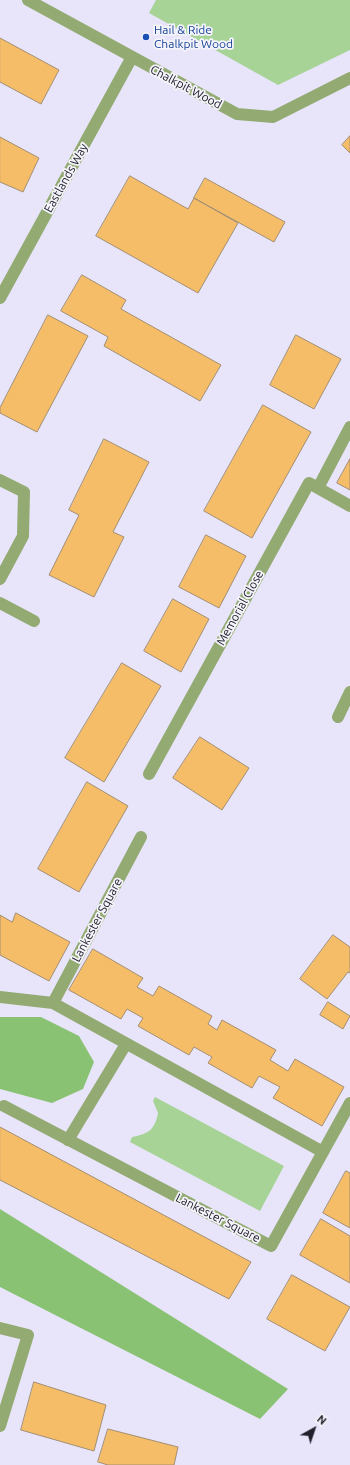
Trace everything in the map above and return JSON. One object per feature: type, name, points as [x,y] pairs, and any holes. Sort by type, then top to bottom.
[{"type":"street","name":"Chalkpit Wood","points":[[28,0],[237,114],[272,117],[350,78]]},
{"type":"street","name":"Eastlands Way","points":[[0,298],[132,58]]},
{"type":"street","points":[[350,427],[318,488],[350,506]]},
{"type":"street","points":[[0,480],[24,492],[23,536],[0,579]]},
{"type":"street","name":"Memorial Close","points":[[149,774],[309,483],[318,488]]},
{"type":"street","points":[[0,603],[34,621]]},
{"type":"street","points":[[338,717],[350,692]]},
{"type":"street","name":"Lankester Square","points":[[53,1003],[141,837]]},
{"type":"street","points":[[0,997],[53,1003],[126,1044],[157,1059],[323,1152]]},
{"type":"street","points":[[68,1140],[126,1044]]},
{"type":"street","name":"Lankester Square","points":[[4,1106],[271,1246],[350,1103]]},
{"type":"street","points":[[0,1328],[28,1335],[0,1426]]},
{"type":"green space","points":[[156,0],[350,0],[350,50],[278,85],[149,13]]},
{"type":"green space","points":[[0,1017],[41,1017],[79,1036],[94,1062],[83,1089],[52,1103],[0,1089]]},
{"type":"green space","points":[[155,1097],[284,1166],[260,1211],[130,1142],[132,1137],[143,1134],[153,1127],[158,1113],[153,1101]]},
{"type":"green space","points":[[0,1209],[288,1389],[260,1419],[0,1287]]},
{"type":"building","points":[[0,38],[59,70],[41,104],[0,82]]},
{"type":"building","points":[[350,136],[350,153],[342,145]]},
{"type":"building","points":[[0,137],[39,158],[23,192],[0,182]]},
{"type":"building","points":[[130,176],[188,209],[194,198],[238,223],[198,293],[96,236]]},
{"type":"building","points":[[205,178],[285,222],[274,242],[194,198]]},
{"type":"building","points":[[82,275],[126,300],[121,309],[221,365],[200,401],[104,346],[108,337],[61,311]]},
{"type":"building","points":[[48,315],[88,336],[37,432],[0,413],[0,408]]},
{"type":"building","points":[[296,335],[341,359],[314,409],[270,385]]},
{"type":"building","points":[[263,405],[311,432],[252,538],[204,511]]},
{"type":"building","points":[[104,439],[149,462],[113,532],[124,537],[94,597],[49,575],[79,515],[69,510]]},
{"type":"building","points":[[350,459],[350,490],[337,483]]},
{"type":"building","points":[[206,535],[246,556],[219,608],[179,587]]},
{"type":"building","points":[[173,599],[209,619],[181,672],[144,651]]},
{"type":"building","points":[[122,663],[161,686],[104,782],[65,758]]},
{"type":"building","points":[[200,737],[249,768],[222,810],[173,778]]},
{"type":"building","points":[[87,782],[128,806],[79,892],[38,869]]},
{"type":"building","points":[[16,913],[70,942],[49,981],[0,955],[0,915],[12,922]]},
{"type":"building","points":[[333,935],[350,947],[350,973],[348,972],[327,999],[300,979]]},
{"type":"building","points":[[93,949],[143,978],[137,987],[153,996],[159,986],[212,1016],[208,1024],[217,1030],[222,1020],[276,1050],[270,1060],[288,1071],[295,1059],[344,1087],[322,1126],[273,1098],[280,1087],[259,1076],[252,1088],[208,1063],[212,1057],[194,1047],[189,1055],[138,1026],[143,1018],[127,1009],[121,1019],[69,990]]},
{"type":"building","points":[[328,1002],[350,1016],[343,1029],[320,1015]]},
{"type":"building","points":[[0,1127],[251,1262],[229,1299],[0,1180]]},
{"type":"building","points":[[346,1171],[350,1173],[350,1228],[323,1213]]},
{"type":"building","points":[[321,1219],[350,1236],[350,1283],[300,1255]]},
{"type":"building","points":[[292,1275],[350,1307],[325,1351],[267,1319]]},
{"type":"building","points":[[34,1382],[106,1405],[94,1451],[21,1430]]},
{"type":"building","points":[[108,1429],[178,1447],[174,1465],[108,1465],[98,1462]]},
{"type":"place","name":"Hail & Ride Chalkpit Wood","points":[[146,37]]}]
